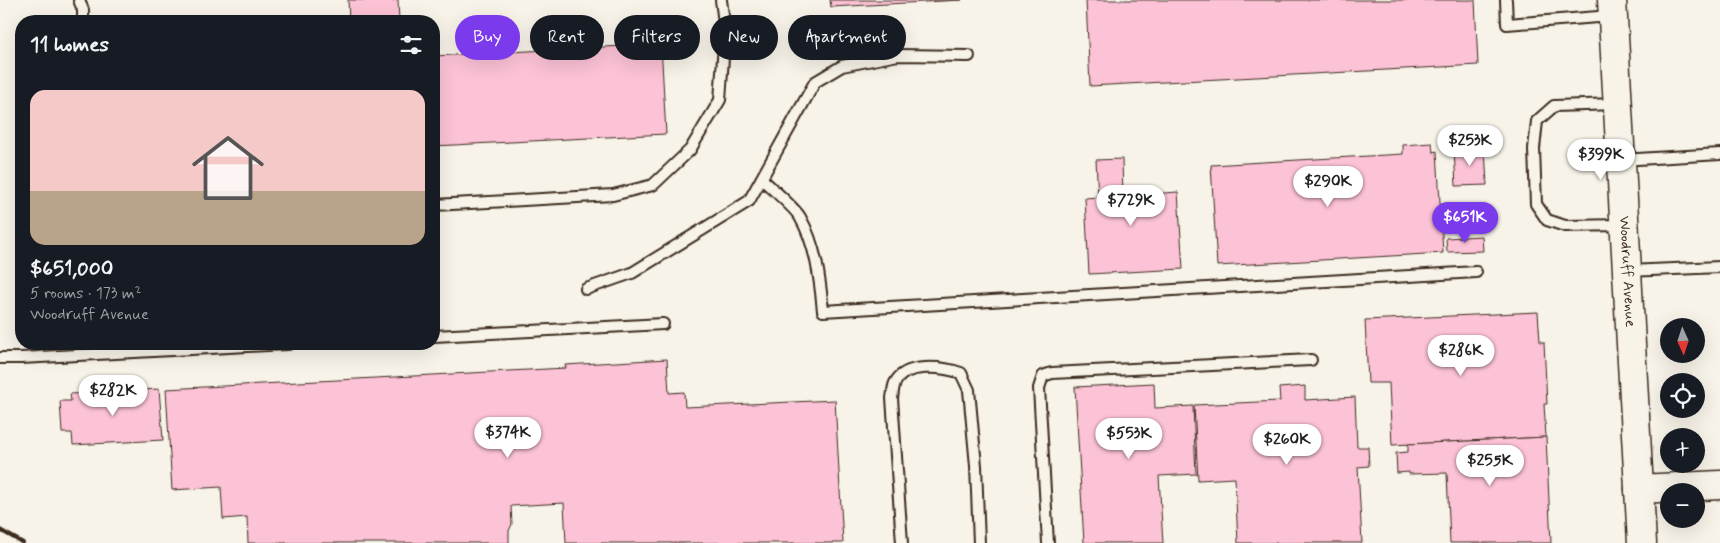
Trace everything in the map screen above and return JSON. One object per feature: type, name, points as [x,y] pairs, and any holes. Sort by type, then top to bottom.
[{"type":"main road","name":"Woodruff Avenue","points":[[1612,8],[1642,543]]},
{"type":"main road","points":[[1639,489],[1720,484]]},
{"type":"lane","points":[[79,0],[83,15]]},
{"type":"lane","points":[[440,205],[613,195],[653,185],[690,150],[720,100],[724,30],[721,0]]},
{"type":"lane","points":[[1506,0],[1507,24],[1612,8]]},
{"type":"lane","points":[[586,289],[632,273],[750,201],[815,82],[842,66],[898,55],[969,56]]},
{"type":"lane","points":[[1617,104],[1554,106],[1537,121],[1534,149],[1536,204],[1546,220],[1565,226],[1624,225]]},
{"type":"lane","points":[[1621,160],[1720,154]]},
{"type":"lane","points":[[762,179],[800,216],[814,252],[823,311],[1476,272]]},
{"type":"lane","points":[[1627,271],[1720,267]]},
{"type":"lane","points":[[440,336],[663,324]]},
{"type":"lane","points":[[0,358],[174,350]]},
{"type":"lane","points":[[1048,543],[1039,388],[1043,376],[1052,373],[1311,360]]},
{"type":"lane","points":[[902,543],[892,398],[896,382],[901,376],[927,366],[944,368],[961,374],[970,390],[976,466],[979,543]]},
{"type":"building","points":[[348,0],[398,0],[399,15],[349,15]]},
{"type":"building","points":[[830,0],[962,0],[831,7]]},
{"type":"building","points":[[1086,0],[1475,0],[1478,65],[1090,86]]},
{"type":"building","points":[[614,46],[614,60],[662,60],[666,134],[440,146],[440,56],[455,55],[455,60],[520,60],[520,51],[530,51],[530,60],[604,60],[604,47]]},
{"type":"building","points":[[1432,143],[1433,152],[1437,151],[1443,253],[1217,266],[1211,165],[1403,154],[1403,145]]},
{"type":"building","points":[[1485,149],[1487,185],[1456,186],[1454,150]]},
{"type":"building","points":[[1122,159],[1123,196],[1178,192],[1183,269],[1089,274],[1085,198],[1098,197],[1096,160]]},
{"type":"building","points":[[1482,236],[1483,251],[1447,252],[1446,238]]},
{"type":"building","points":[[1538,312],[1540,342],[1544,342],[1547,404],[1544,404],[1546,437],[1392,445],[1389,383],[1368,383],[1365,320]]},
{"type":"building","points":[[667,359],[669,393],[684,392],[685,407],[835,400],[843,543],[566,543],[564,503],[511,506],[512,524],[509,531],[509,543],[248,543],[247,517],[223,519],[221,487],[172,490],[166,389],[566,368],[565,365]]},
{"type":"building","points":[[1154,383],[1155,408],[1193,406],[1196,474],[1159,476],[1163,543],[1084,543],[1075,387]]},
{"type":"building","points":[[1305,386],[1305,400],[1355,397],[1357,447],[1368,447],[1369,466],[1358,467],[1362,543],[1238,543],[1235,478],[1198,480],[1194,405],[1280,401],[1279,388]]},
{"type":"building","points":[[159,389],[163,440],[73,445],[72,433],[62,433],[60,401],[71,401],[70,394]]},
{"type":"building","points":[[1546,437],[1551,543],[1450,543],[1447,473],[1397,473],[1396,453],[1408,452],[1408,444]]},
{"type":"railway","points":[[0,530],[23,543]]}]
